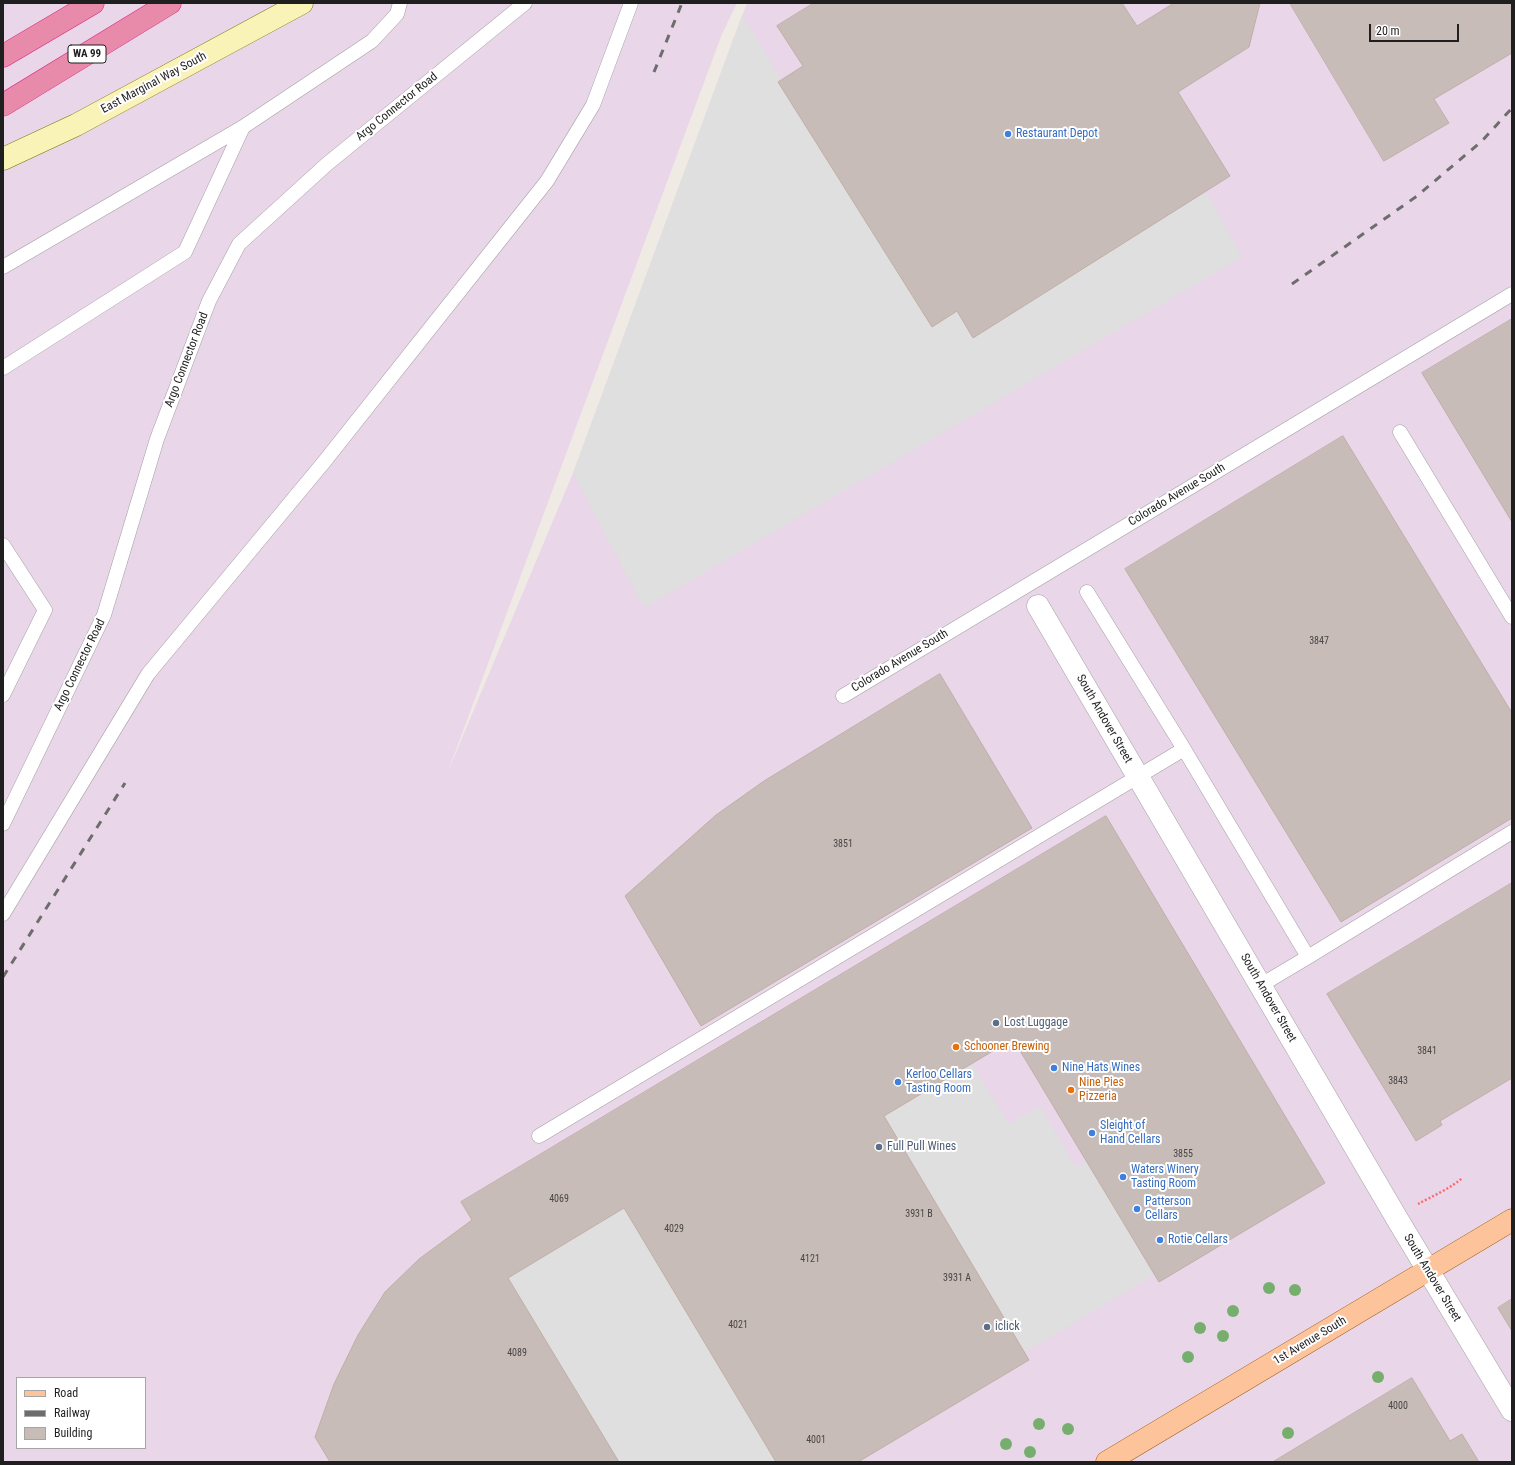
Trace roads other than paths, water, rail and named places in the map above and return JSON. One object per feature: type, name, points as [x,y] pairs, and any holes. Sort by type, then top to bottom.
[{"type":"highway","points":[[3,56],[93,3]]},
{"type":"highway","name":"WA 99","points":[[3,106],[170,3]]},
{"type":"main road","name":"East Marginal Way South","points":[[3,159],[76,125],[302,3]]},
{"type":"main road","name":"1st Avenue South","points":[[1107,1462],[1512,1220]]},
{"type":"street","name":"South Andover Street","points":[[1038,606],[1428,1271],[1512,1410]]},
{"type":"lane","points":[[3,267],[243,127],[372,41],[397,14],[400,3]]},
{"type":"lane","name":"Argo Connector Road","points":[[3,824],[104,615],[157,439],[209,301],[240,244],[327,164],[525,3]]},
{"type":"lane","points":[[3,914],[148,674],[324,462],[547,181],[593,105],[631,3]]},
{"type":"lane","points":[[3,368],[185,252],[243,127]]},
{"type":"lane","name":"Colorado Avenue South","points":[[843,696],[1512,294]]},
{"type":"lane","points":[[1400,432],[1512,617]]},
{"type":"lane","points":[[3,545],[45,610],[3,695]]},
{"type":"lane","name":"South Andover Street","points":[[1026,586],[1038,606]]},
{"type":"lane","points":[[1087,592],[1184,749],[1308,957]]},
{"type":"lane","points":[[539,1136],[1184,749]]},
{"type":"lane","points":[[1261,985],[1512,832]]},
{"type":"railway","points":[[654,72],[682,3]]},
{"type":"railway","points":[[1292,284],[1417,196],[1482,141],[1512,108]]},
{"type":"railway","points":[[3,977],[125,783]]},
{"type":"place","name":"Restaurant Depot","points":[[1008,134]]},
{"type":"place","name":"Lost Luggage","points":[[996,1023]]},
{"type":"place","name":"Schooner Brewing","points":[[956,1047]]},
{"type":"place","name":"Nine Hats Wines","points":[[1054,1068]]},
{"type":"place","name":"Kerloo Cellars Tasting Room","points":[[898,1082]]},
{"type":"place","name":"Nine Pies Pizzeria","points":[[1071,1090]]},
{"type":"place","name":"Sleight of Hand Cellars","points":[[1092,1133]]},
{"type":"place","name":"Full Pull Wines","points":[[879,1147]]},
{"type":"place","name":"Waters Winery Tasting Room","points":[[1123,1177]]},
{"type":"place","name":"Patterson Cellars","points":[[1137,1209]]},
{"type":"place","name":"Rotie Cellars","points":[[1160,1240]]},
{"type":"place","name":"iclick","points":[[987,1327]]}]
